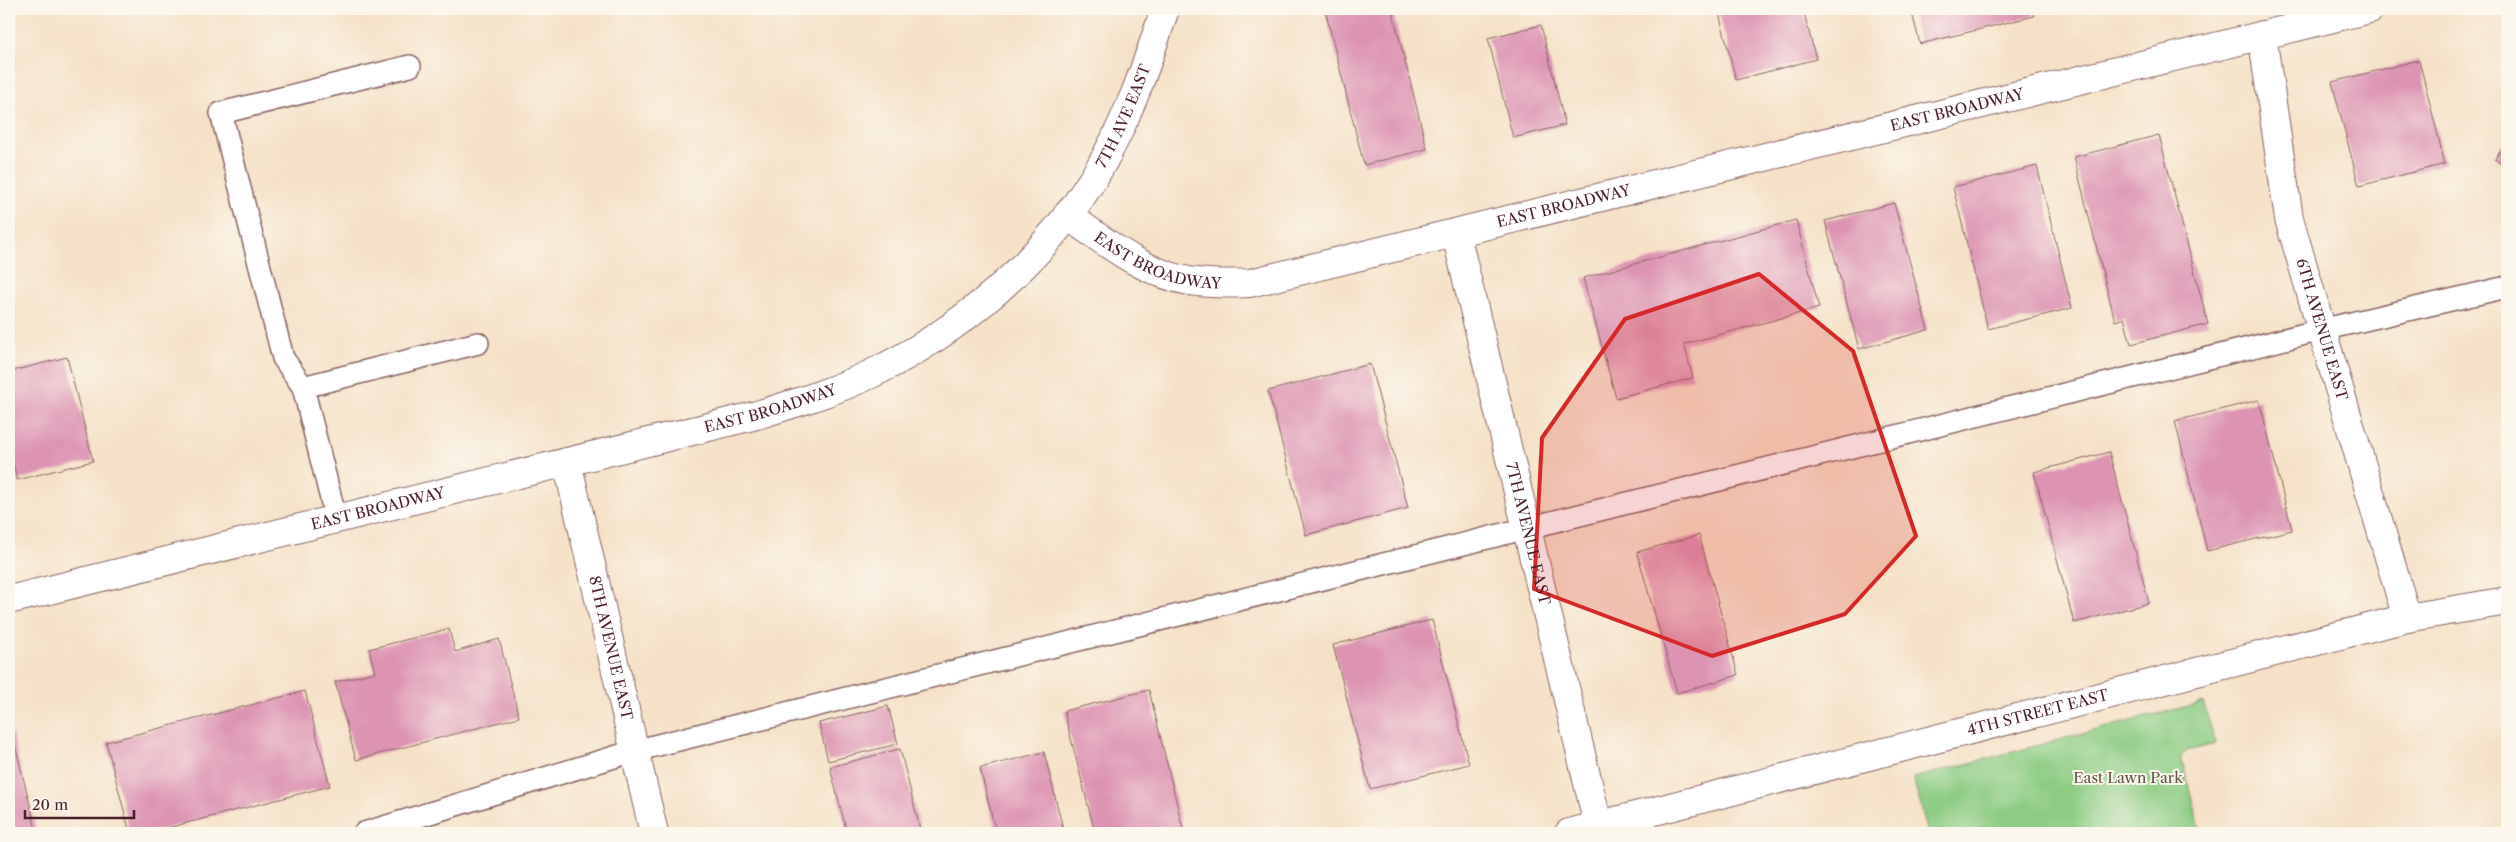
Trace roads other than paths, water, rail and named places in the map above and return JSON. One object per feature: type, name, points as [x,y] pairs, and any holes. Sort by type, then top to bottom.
[{"type":"main road","name":"7TH AVE EAST","points":[[1067,215],[1093,178],[1127,112],[1151,52],[1165,9]]},
{"type":"main road","name":"EAST BROADWAY","points":[[9,600],[757,415],[812,398],[871,374],[928,343],[982,302],[1029,260],[1067,215],[1124,255],[1154,270],[1186,280],[1216,284],[1250,283],[2370,9]]},
{"type":"main road","name":"6TH AVENUE EAST","points":[[2262,35],[2289,219],[2407,618]]},
{"type":"main road","name":"7TH AVENUE EAST","points":[[1456,234],[1599,829]]},
{"type":"main road","name":"8TH AVENUE EAST","points":[[567,462],[654,833]]},
{"type":"main road","name":"4TH STREET EAST","points":[[1569,833],[1599,829],[2407,618],[2507,601]]},
{"type":"lane","points":[[336,519],[303,387],[282,358],[221,113],[410,66]]},
{"type":"lane","points":[[364,833],[634,751],[2321,330],[2507,287]]},
{"type":"lane","points":[[303,387],[478,343]]},
{"type":"park label","name":"East Lawn Park","points":[[2128,778]]}]
